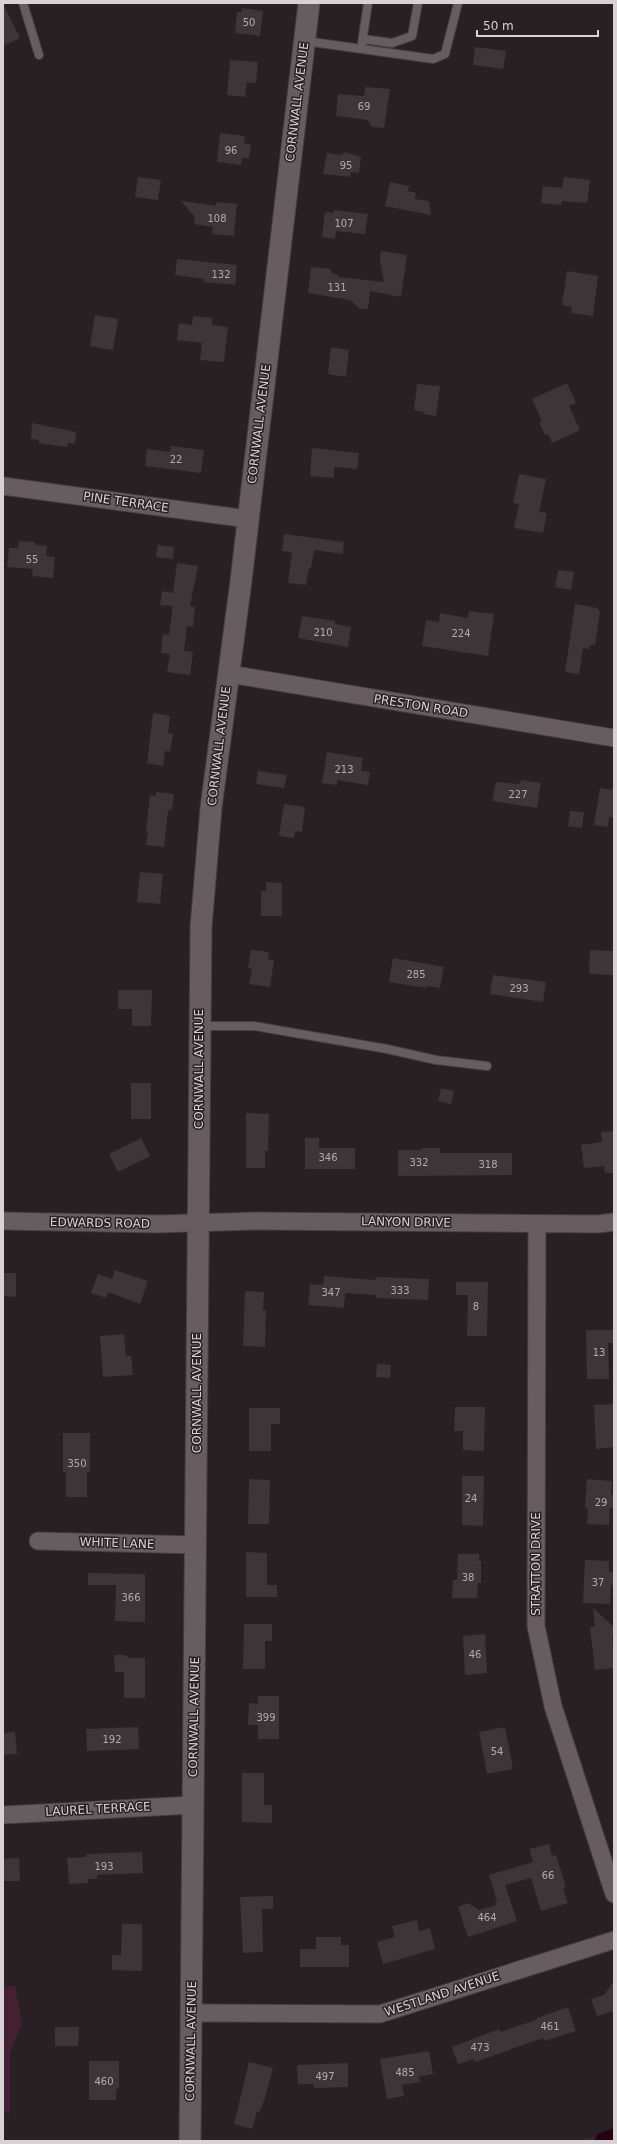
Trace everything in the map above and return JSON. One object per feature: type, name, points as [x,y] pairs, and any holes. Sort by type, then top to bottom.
[{"type":"street","name":"CORNWALL AVENUE","points":[[190,2141],[199,1026],[204,874],[309,3]]},
{"type":"street","name":"PINE TERRACE","points":[[3,486],[248,519]]},
{"type":"street","name":"PRESTON ROAD","points":[[229,674],[614,738]]},
{"type":"street","name":"EDWARDS ROAD","points":[[3,1221],[157,1224],[198,1222]]},
{"type":"street","name":"LANYON DRIVE","points":[[198,1222],[537,1224],[614,1222]]},
{"type":"street","name":"STRATTON DRIVE","points":[[537,1224],[536,1626],[553,1706],[614,1894]]},
{"type":"street","name":"WHITE LANE","points":[[38,1540],[196,1545]]},
{"type":"street","name":"LAUREL TERRACE","points":[[3,1814],[193,1805]]},
{"type":"street","name":"WESTLAND AVENUE","points":[[192,2013],[380,2014],[614,1940]]},
{"type":"lane","points":[[23,3],[39,55]]},
{"type":"lane","points":[[361,48],[368,3]]},
{"type":"lane","points":[[362,39],[392,43],[412,36],[418,3]]},
{"type":"lane","points":[[304,41],[434,59],[445,54],[458,3]]},
{"type":"lane","points":[[199,1026],[254,1026],[374,1046],[436,1060],[487,1066]]},
{"type":"shaded area","points":[[15,1986],[22,2025],[10,2051],[10,2114],[3,2112],[3,1987]]},
{"type":"shaded area","points":[[614,2132],[614,2141],[577,2141]]},
{"type":"building","points":[[3,3],[20,38],[3,46]]},
{"type":"building","points":[[242,8],[263,11],[260,36],[235,33],[237,12],[242,12]]},
{"type":"building","points":[[475,47],[506,51],[503,69],[473,65]]},
{"type":"building","points":[[230,60],[258,62],[256,83],[247,82],[245,97],[227,95]]},
{"type":"building","points":[[365,87],[390,89],[384,128],[372,127],[368,120],[336,116],[338,94],[364,96]]},
{"type":"building","points":[[220,133],[245,136],[244,144],[251,144],[249,158],[242,158],[241,165],[217,162]]},
{"type":"building","points":[[345,152],[361,157],[359,173],[351,172],[350,177],[323,174],[327,153],[341,155]]},
{"type":"building","points":[[138,177],[161,180],[158,200],[135,197]]},
{"type":"building","points":[[564,177],[590,180],[587,203],[562,201],[561,205],[541,203],[543,186],[562,188]]},
{"type":"building","points":[[390,182],[409,186],[408,191],[416,193],[415,199],[429,201],[431,215],[385,206]]},
{"type":"building","points":[[181,201],[216,206],[216,202],[237,204],[234,236],[212,234],[213,227],[194,224],[195,217]]},
{"type":"building","points":[[334,210],[368,214],[365,234],[336,231],[335,239],[322,237],[325,212],[334,213]]},
{"type":"building","points":[[381,251],[407,255],[401,297],[370,291],[368,309],[360,309],[350,300],[308,293],[311,267],[331,269],[331,273],[337,274],[339,277],[384,282],[380,262]]},
{"type":"building","points":[[177,259],[237,265],[235,285],[204,282],[204,279],[175,275]]},
{"type":"building","points":[[567,271],[598,276],[593,316],[571,313],[572,307],[562,305]]},
{"type":"building","points":[[95,315],[118,319],[113,350],[90,346]]},
{"type":"building","points":[[193,316],[212,318],[212,325],[228,327],[224,362],[200,360],[202,343],[177,340],[179,323],[192,325]]},
{"type":"building","points":[[331,347],[349,350],[346,377],[328,374]]},
{"type":"building","points":[[567,383],[576,403],[569,406],[580,430],[552,443],[548,434],[545,435],[539,422],[542,421],[532,399]]},
{"type":"building","points":[[417,384],[440,386],[436,416],[424,414],[424,412],[414,410]]},
{"type":"building","points":[[32,423],[76,432],[75,444],[68,443],[67,447],[39,443],[39,440],[31,439]]},
{"type":"building","points":[[171,446],[204,450],[201,473],[145,466],[147,449],[170,452]]},
{"type":"building","points":[[312,448],[359,453],[357,469],[334,467],[334,478],[310,476]]},
{"type":"building","points":[[519,474],[546,479],[539,512],[547,513],[543,533],[514,528],[519,504],[513,503]]},
{"type":"building","points":[[284,534],[344,542],[343,554],[314,550],[306,585],[288,583],[292,552],[282,551]]},
{"type":"building","points":[[19,541],[34,542],[36,545],[47,546],[46,556],[55,557],[53,578],[32,576],[33,569],[7,567],[9,548],[18,548]]},
{"type":"building","points":[[158,545],[174,547],[173,559],[156,557]]},
{"type":"building","points":[[177,563],[198,566],[190,606],[195,607],[193,627],[187,626],[184,651],[193,652],[190,675],[167,672],[170,654],[161,653],[163,634],[169,635],[173,606],[160,605],[162,591],[173,593]]},
{"type":"building","points":[[558,570],[574,572],[571,590],[555,587]]},
{"type":"building","points":[[575,604],[597,608],[600,612],[595,645],[590,645],[589,649],[583,648],[579,674],[565,672]]},
{"type":"building","points":[[469,611],[494,614],[488,656],[422,646],[426,620],[439,622],[440,613],[468,618]]},
{"type":"building","points":[[302,616],[335,621],[335,624],[351,627],[348,647],[298,638]]},
{"type":"building","points":[[153,713],[170,716],[168,733],[173,734],[170,752],[165,751],[163,766],[147,763]]},
{"type":"building","points":[[327,752],[363,758],[361,771],[370,772],[368,785],[337,780],[337,785],[322,783]]},
{"type":"building","points":[[258,771],[287,775],[284,788],[256,784]]},
{"type":"building","points":[[521,780],[541,783],[537,808],[492,801],[496,782],[520,784]]},
{"type":"building","points":[[600,788],[614,790],[614,818],[609,817],[608,827],[594,825]]},
{"type":"building","points":[[156,792],[174,794],[172,809],[168,811],[164,847],[146,845],[150,795],[156,796]]},
{"type":"building","points":[[284,804],[305,807],[302,832],[295,831],[294,838],[279,836]]},
{"type":"building","points":[[570,811],[584,812],[582,828],[568,826]]},
{"type":"building","points":[[140,872],[163,874],[160,904],[137,902]]},
{"type":"building","points":[[266,882],[282,883],[282,916],[261,916],[261,891],[266,891]]},
{"type":"building","points":[[251,950],[269,952],[268,959],[274,960],[270,987],[249,984],[252,969],[248,968]]},
{"type":"building","points":[[590,950],[614,951],[614,975],[589,974]]},
{"type":"building","points":[[393,958],[444,967],[440,988],[427,986],[426,988],[389,982]]},
{"type":"building","points":[[493,975],[546,982],[543,1002],[490,994]]},
{"type":"building","points":[[118,990],[152,990],[151,1026],[132,1026],[132,1009],[118,1009]]},
{"type":"building","points":[[131,1083],[151,1083],[151,1119],[131,1119]]},
{"type":"building","points":[[441,1088],[454,1091],[451,1104],[438,1101]]},
{"type":"building","points":[[246,1113],[269,1114],[268,1151],[265,1151],[265,1168],[246,1168]]},
{"type":"building","points":[[614,1131],[614,1173],[605,1173],[604,1166],[584,1168],[581,1145],[602,1142],[601,1132]]},
{"type":"building","points":[[141,1138],[150,1156],[118,1172],[109,1154]]},
{"type":"building","points":[[305,1138],[319,1138],[319,1148],[355,1148],[355,1169],[305,1169]]},
{"type":"building","points":[[423,1148],[440,1148],[440,1153],[512,1153],[512,1175],[398,1176],[398,1150],[421,1150]]},
{"type":"building","points":[[115,1270],[148,1281],[140,1304],[108,1292],[106,1298],[91,1293],[98,1274],[112,1279]]},
{"type":"building","points":[[3,1273],[16,1273],[16,1297],[3,1296]]},
{"type":"building","points":[[324,1276],[376,1280],[376,1277],[429,1279],[428,1300],[376,1298],[376,1295],[345,1293],[344,1308],[308,1305],[310,1284],[323,1285]]},
{"type":"building","points":[[456,1282],[488,1282],[487,1336],[467,1336],[468,1295],[456,1295]]},
{"type":"building","points":[[245,1291],[264,1292],[263,1310],[266,1310],[265,1347],[243,1346]]},
{"type":"building","points":[[586,1330],[614,1330],[614,1343],[608,1343],[609,1379],[587,1379]]},
{"type":"building","points":[[124,1334],[126,1356],[131,1356],[133,1375],[103,1377],[100,1336]]},
{"type":"building","points":[[377,1364],[391,1365],[390,1378],[376,1377]]},
{"type":"building","points":[[614,1404],[614,1447],[596,1449],[594,1405]]},
{"type":"building","points":[[455,1407],[485,1407],[484,1451],[463,1450],[463,1431],[454,1431]]},
{"type":"building","points":[[249,1408],[280,1408],[280,1424],[271,1424],[271,1451],[249,1451]]},
{"type":"building","points":[[63,1433],[90,1433],[90,1472],[87,1472],[87,1497],[66,1497],[66,1472],[63,1472]]},
{"type":"building","points":[[462,1476],[484,1476],[483,1526],[462,1525]]},
{"type":"building","points":[[249,1479],[270,1480],[269,1524],[248,1524]]},
{"type":"building","points":[[587,1479],[612,1481],[611,1495],[614,1495],[614,1508],[610,1508],[609,1525],[587,1524],[588,1509],[585,1508]]},
{"type":"building","points":[[246,1552],[267,1553],[267,1585],[277,1585],[277,1597],[246,1597]]},
{"type":"building","points":[[458,1554],[479,1554],[479,1561],[481,1561],[481,1583],[478,1583],[477,1598],[452,1598],[453,1580],[457,1580]]},
{"type":"building","points":[[585,1560],[609,1561],[609,1572],[614,1573],[614,1585],[611,1585],[610,1604],[583,1603]]},
{"type":"building","points":[[88,1573],[145,1574],[145,1622],[115,1621],[116,1585],[88,1585]]},
{"type":"building","points":[[593,1608],[614,1627],[612,1638],[614,1668],[595,1670],[590,1627],[595,1627]]},
{"type":"building","points":[[244,1624],[272,1624],[272,1641],[265,1641],[265,1669],[243,1669]]},
{"type":"building","points":[[485,1634],[487,1673],[465,1675],[463,1636]]},
{"type":"building","points":[[114,1655],[125,1655],[129,1658],[145,1658],[145,1698],[124,1698],[124,1672],[115,1672]]},
{"type":"building","points":[[258,1696],[279,1696],[279,1739],[258,1739],[258,1725],[248,1725],[249,1703],[258,1704]]},
{"type":"building","points":[[138,1727],[139,1749],[87,1751],[86,1729]]},
{"type":"building","points":[[505,1727],[513,1769],[487,1774],[479,1732]]},
{"type":"building","points":[[15,1732],[17,1754],[3,1755],[3,1733]]},
{"type":"building","points":[[242,1773],[264,1773],[264,1805],[272,1805],[272,1823],[242,1822]]},
{"type":"building","points":[[549,1844],[552,1856],[556,1855],[566,1887],[563,1888],[568,1903],[541,1911],[531,1878],[505,1885],[517,1921],[468,1937],[458,1907],[468,1903],[479,1910],[496,1905],[495,1901],[497,1901],[489,1875],[533,1862],[529,1849]]},
{"type":"building","points":[[142,1852],[143,1873],[97,1875],[97,1879],[88,1879],[88,1883],[69,1884],[67,1858],[86,1857],[87,1854]]},
{"type":"building","points":[[19,1858],[20,1881],[3,1881],[3,1859]]},
{"type":"building","points":[[273,1896],[273,1909],[262,1909],[263,1952],[243,1953],[240,1897]]},
{"type":"building","points":[[417,1920],[419,1931],[430,1928],[435,1949],[383,1964],[377,1942],[395,1937],[392,1926]]},
{"type":"building","points":[[122,1924],[142,1924],[142,1971],[112,1970],[112,1955],[121,1955]]},
{"type":"building","points":[[316,1937],[341,1937],[341,1945],[349,1945],[349,1967],[300,1967],[300,1949],[316,1949]]},
{"type":"building","points":[[614,1981],[614,2011],[597,2016],[591,1999],[604,1995]]},
{"type":"building","points":[[568,2007],[576,2031],[544,2041],[543,2038],[475,2062],[474,2059],[458,2064],[452,2047],[499,2029],[500,2032],[536,2020],[537,2018]]},
{"type":"building","points":[[55,2027],[79,2027],[78,2046],[55,2046]]},
{"type":"building","points":[[429,2051],[433,2074],[419,2077],[420,2082],[402,2085],[404,2096],[387,2099],[380,2059]]},
{"type":"building","points":[[89,2061],[119,2061],[119,2088],[116,2090],[116,2100],[89,2100]]},
{"type":"building","points":[[249,2062],[273,2068],[264,2101],[259,2112],[257,2112],[252,2129],[234,2124]]},
{"type":"building","points":[[348,2063],[348,2087],[314,2088],[314,2084],[298,2084],[297,2065]]},
{"type":"waterway","points":[[603,2141],[614,2137]]}]
